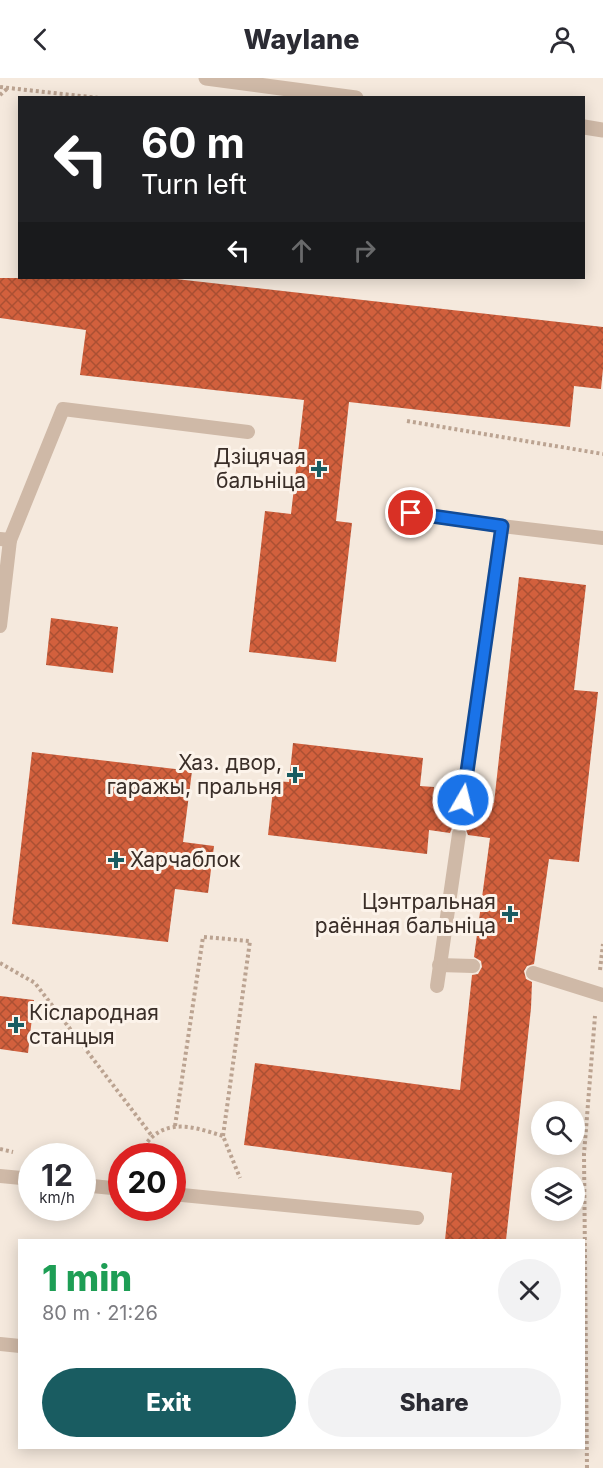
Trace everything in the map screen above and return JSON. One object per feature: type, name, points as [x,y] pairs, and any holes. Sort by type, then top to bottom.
[{"type":"street","points":[[207,78],[341,96]]},
{"type":"street","points":[[585,127],[603,130]]},
{"type":"lane","points":[[0,626],[5,539],[63,409],[248,432]]},
{"type":"lane","points":[[411,513],[603,538]]},
{"type":"lane","points":[[463,800],[502,526]]},
{"type":"lane","points":[[436,986],[459,834]]},
{"type":"lane","points":[[439,965],[472,966]]},
{"type":"lane","points":[[533,973],[600,994]]},
{"type":"lane","points":[[0,1176],[18,1178]]},
{"type":"lane","points":[[186,1195],[417,1218]]},
{"type":"lane","points":[[0,1344],[18,1346]]},
{"type":"path","points":[[0,87],[81,96]]},
{"type":"path","points":[[0,95],[9,88]]},
{"type":"path","points":[[407,421],[603,454]]},
{"type":"path","points":[[175,1126],[203,937],[250,941],[223,1136],[240,1179]]},
{"type":"path","points":[[585,1239],[584,1154],[603,944]]},
{"type":"path","points":[[0,963],[35,983],[152,1137]]},
{"type":"path","points":[[147,1143],[152,1137],[175,1126],[194,1127],[223,1136]]},
{"type":"path","points":[[585,1259],[587,1468]]},
{"type":"building","name":"Дзіцячая бальніца","points":[[0,278],[176,279],[603,327],[601,389],[574,386],[570,427],[349,402],[336,521],[352,523],[336,662],[249,652],[265,511],[291,514],[304,400],[80,375],[86,330],[0,318]]},
{"type":"building","name":"Цэнтральная раённая бальніца","points":[[519,577],[586,585],[574,690],[598,692],[579,862],[549,859],[534,964],[527,966],[524,971],[526,979],[532,982],[531,1008],[506,1239],[445,1239],[452,1173],[244,1145],[255,1063],[460,1090],[472,975],[478,974],[482,967],[481,961],[474,957],[490,838],[468,835],[465,827],[460,825],[452,828],[450,833],[429,830],[427,854],[268,835],[274,781],[289,782],[293,743],[423,758],[420,786],[434,787],[433,796],[454,798],[457,807],[462,809],[470,806],[472,801],[494,803]]},
{"type":"building","points":[[51,618],[118,627],[113,673],[46,665]]},
{"type":"building","name":"Харчаблок","points":[[32,752],[192,771],[183,842],[214,846],[208,893],[175,889],[168,942],[12,924]]},
{"type":"building","name":"Кіслародная станцыя","points":[[0,996],[34,1000],[28,1053],[0,1049]]},
{"type":"place","name":"Дзіцячая бальніца","points":[[319,469]]},
{"type":"place","name":"Хаз. двор, гаражы, пральня","points":[[295,775]]},
{"type":"place","name":"Харчаблок","points":[[116,860]]},
{"type":"place","name":"Цэнтральная раённая бальніца","points":[[510,914]]},
{"type":"place","name":"Кіслародная станцыя","points":[[16,1025]]},
{"type":"route","points":[[411,513],[502,526],[463,800]]}]
